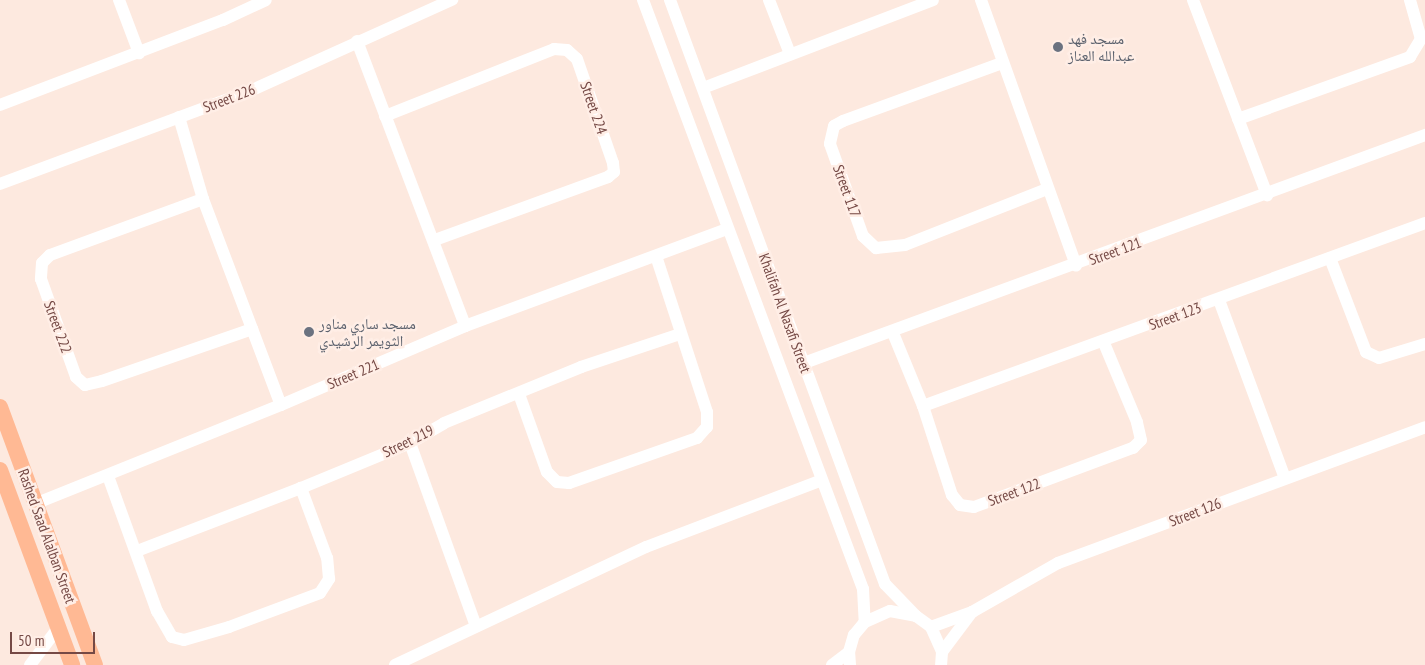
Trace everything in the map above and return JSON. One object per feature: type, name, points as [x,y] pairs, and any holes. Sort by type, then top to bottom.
[{"type":"main road","name":"Rashed Saad Alalban Street","points":[[0,406],[95,665]]},
{"type":"main road","name":"Rashed Saad Alalban Street","points":[[0,470],[72,665]]},
{"type":"street","points":[[119,0],[139,53]]},
{"type":"street","points":[[0,105],[139,53],[250,4],[266,0]]},
{"type":"street","name":"Street 226","points":[[0,184],[250,91],[357,41],[452,0]]},
{"type":"street","name":"Khalifah Al Nasafi Street","points":[[643,0],[820,481],[863,590],[865,622]]},
{"type":"street","name":"Khalifah Al Nasafi Street","points":[[670,0],[885,584],[916,616]]},
{"type":"street","points":[[769,0],[790,54]]},
{"type":"street","points":[[703,88],[933,0]]},
{"type":"street","points":[[981,0],[1047,190],[1076,266]]},
{"type":"street","points":[[1193,0],[1267,195]]},
{"type":"street","points":[[1238,119],[1410,57],[1421,39],[1410,0]]},
{"type":"street","points":[[357,41],[465,326]]},
{"type":"street","name":"Street 224","points":[[385,116],[554,49],[567,50],[577,59],[614,163],[614,172],[608,177],[434,240]]},
{"type":"street","name":"Street 117","points":[[1002,63],[834,126],[830,134],[834,154],[863,236],[876,248],[905,245],[1047,190]]},
{"type":"street","points":[[179,117],[203,199],[281,405]]},
{"type":"street","name":"Street 121","points":[[804,364],[1076,266],[1425,135]]},
{"type":"street","name":"Street 222","points":[[203,199],[50,255],[42,263],[41,278],[76,377],[85,385],[102,381],[252,329]]},
{"type":"street","name":"Street 123","points":[[923,406],[1104,342],[1425,224]]},
{"type":"street","name":"Street 221","points":[[36,503],[108,476],[281,405],[465,326],[727,229]]},
{"type":"street","points":[[519,394],[547,472],[557,482],[569,483],[697,438],[707,427],[707,412],[656,256]]},
{"type":"street","points":[[1330,258],[1366,352],[1379,358],[1425,344]]},
{"type":"street","points":[[1219,300],[1285,478]]},
{"type":"street","name":"Street 122","points":[[893,333],[923,406],[952,495],[960,505],[974,507],[1133,448],[1141,440],[1138,422],[1104,342]]},
{"type":"street","name":"Street 219","points":[[137,552],[410,443],[444,423],[519,394],[581,367],[680,334]]},
{"type":"street","name":"Street 126","points":[[932,627],[972,612],[1058,563],[1425,427]]},
{"type":"street","points":[[410,443],[476,626]]},
{"type":"street","points":[[108,476],[157,611],[172,637],[184,640],[229,627],[320,593],[329,579],[327,558],[301,488]]},
{"type":"street","points":[[395,665],[646,546],[820,481]]},
{"type":"street","points":[[850,665],[848,652],[854,635],[865,622],[890,611],[916,616],[932,627],[942,659]]},
{"type":"street","name":"Street 126","points":[[942,659],[972,612]]},
{"type":"street","points":[[30,665],[58,628]]},
{"type":"street","points":[[832,665],[848,652]]},
{"type":"place","name":"مسجد فهد عبدالله العناز","points":[[1058,47]]},
{"type":"place","name":"مسجد ساري مناور الثويمر الرشيدي","points":[[309,332]]}]
